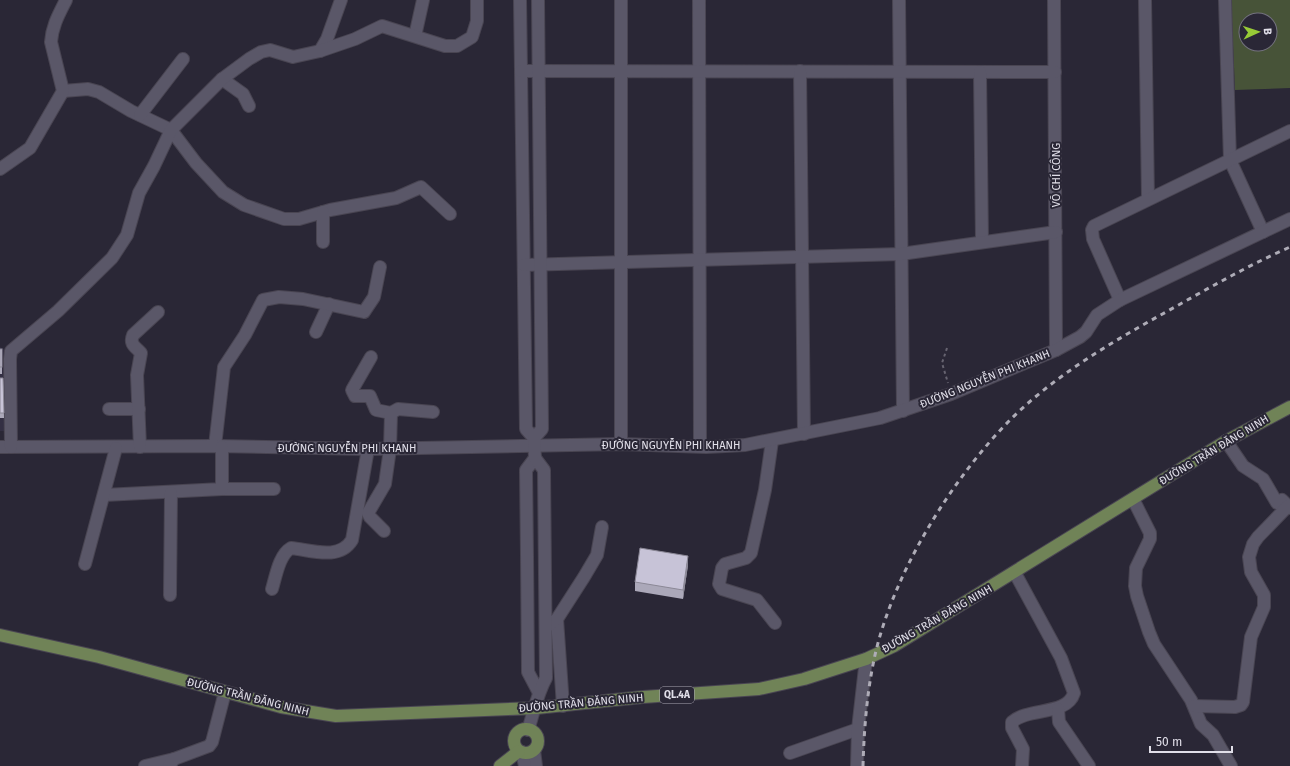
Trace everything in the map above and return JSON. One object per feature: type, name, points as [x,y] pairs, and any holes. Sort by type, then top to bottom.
[{"type":"main road","name":"ĐƯỜNG TRẦN ĐĂNG NINH","points":[[0,635],[99,657],[294,710],[336,716],[536,708],[643,697],[759,689],[784,685],[866,659],[894,646],[1015,573],[1226,441],[1290,407]]},
{"type":"main road","points":[[500,766],[525,751],[537,746],[538,738],[532,731],[528,730],[520,732],[515,739],[516,748],[525,751]]},
{"type":"street","points":[[0,169],[30,148],[63,91],[60,74],[52,48],[51,36],[66,0]]},
{"type":"street","points":[[320,51],[327,39],[341,0]]},
{"type":"street","points":[[415,36],[423,0]]},
{"type":"street","points":[[5,447],[11,351],[58,311],[112,258],[127,235],[139,193],[171,130],[222,80],[261,52],[270,50],[278,51],[293,57],[320,51],[355,39],[382,26],[445,46],[458,46],[472,37],[475,29],[477,0]]},
{"type":"street","points":[[520,0],[526,429],[544,470],[546,627],[546,678],[538,691],[536,708],[528,730]]},
{"type":"street","points":[[538,0],[542,265],[542,429],[526,470],[528,672],[538,691]]},
{"type":"street","points":[[621,0],[621,444]]},
{"type":"street","points":[[700,0],[700,446]]},
{"type":"street","points":[[899,0],[903,411]]},
{"type":"street","name":"VÕ CHÍ CÔNG","points":[[1054,0],[1056,350]]},
{"type":"street","points":[[1145,0],[1148,199]]},
{"type":"street","points":[[1225,0],[1230,160],[1263,232]]},
{"type":"street","points":[[140,114],[183,59]]},
{"type":"street","points":[[521,71],[1055,72]]},
{"type":"street","points":[[800,71],[804,434]]},
{"type":"street","points":[[980,72],[982,242]]},
{"type":"street","points":[[222,80],[243,94],[248,106]]},
{"type":"street","points":[[63,91],[88,89],[99,92],[171,130],[213,183],[223,192],[244,204],[284,219],[299,219],[323,212],[403,196],[421,187],[450,214]]},
{"type":"street","points":[[1120,300],[1092,239],[1092,230],[1098,224],[1290,131]]},
{"type":"street","points":[[323,212],[323,242]]},
{"type":"street","name":"ĐƯỜNG NGUYỄN PHI KHANH","points":[[5,447],[116,448],[219,446],[368,449],[535,448],[621,444],[731,446],[772,441],[858,423],[903,411],[951,394],[1056,350],[1080,337],[1086,332],[1097,315],[1120,300],[1290,219]]},
{"type":"street","points":[[524,265],[901,254],[1056,232]]},
{"type":"street","points":[[222,489],[219,446],[224,367],[245,335],[261,302],[270,298],[288,297],[329,304],[361,312],[366,311],[375,292],[380,267]]},
{"type":"street","points":[[316,332],[329,304]]},
{"type":"street","points":[[140,447],[137,375],[141,353],[132,345],[132,337],[158,312]]},
{"type":"street","points":[[371,357],[352,390],[355,396],[370,396],[376,410],[391,413],[398,410],[433,412]]},
{"type":"street","points":[[109,409],[139,409]]},
{"type":"street","points":[[384,532],[370,517],[368,512],[385,484],[390,449],[391,413]]},
{"type":"street","points":[[772,441],[765,490],[751,554],[746,558],[726,564],[722,568],[719,584],[722,589],[757,600],[775,623]]},
{"type":"street","points":[[1226,441],[1243,466],[1263,479],[1277,503],[1288,502]]},
{"type":"street","points":[[85,564],[116,448]]},
{"type":"street","points":[[272,589],[283,554],[291,548],[331,552],[345,549],[349,545],[352,540],[368,449]]},
{"type":"street","points":[[104,495],[171,493],[222,489],[274,489]]},
{"type":"street","points":[[170,595],[171,493]]},
{"type":"street","points":[[1133,499],[1149,529],[1150,536],[1136,568],[1136,596],[1151,639],[1194,706],[1201,724],[1213,736],[1230,766]]},
{"type":"street","points":[[1194,706],[1235,707],[1241,705],[1243,702],[1251,637],[1264,607],[1262,590],[1251,572],[1249,565],[1250,553],[1258,537],[1288,502]]},
{"type":"street","points":[[546,627],[557,619],[597,555],[602,527]]},
{"type":"street","points":[[1015,573],[1061,658],[1074,690],[1072,698],[1058,709],[1032,712],[1018,717],[1012,723],[1012,728],[1023,749],[1022,766]]},
{"type":"street","points":[[557,619],[563,706]]},
{"type":"street","points":[[857,766],[858,730],[866,659]]},
{"type":"street","points":[[145,766],[172,763],[209,746],[212,742],[225,692]]},
{"type":"street","points":[[1058,709],[1059,722],[1089,766]]},
{"type":"street","points":[[790,753],[858,730]]},
{"type":"street","points":[[525,751],[525,766]]},
{"type":"street","points":[[525,751],[536,766]]},
{"type":"path","points":[[946,348],[942,363],[951,394]]},
{"type":"shaded area","points":[[0,347],[4,349],[6,431],[0,431]]},
{"type":"green space","points":[[1231,0],[1290,0],[1290,88],[1235,90]]},
{"type":"building","points":[[0,349],[2,349],[2,367],[0,367]]},
{"type":"building","points":[[0,378],[3,378],[4,413],[0,413]]},
{"type":"building","points":[[640,548],[688,556],[683,590],[635,582]]},
{"type":"railway","points":[[863,766],[866,710],[872,669],[884,623],[896,591],[911,559],[947,497],[990,442],[1012,418],[1047,387],[1105,347],[1212,286],[1290,247]]}]
